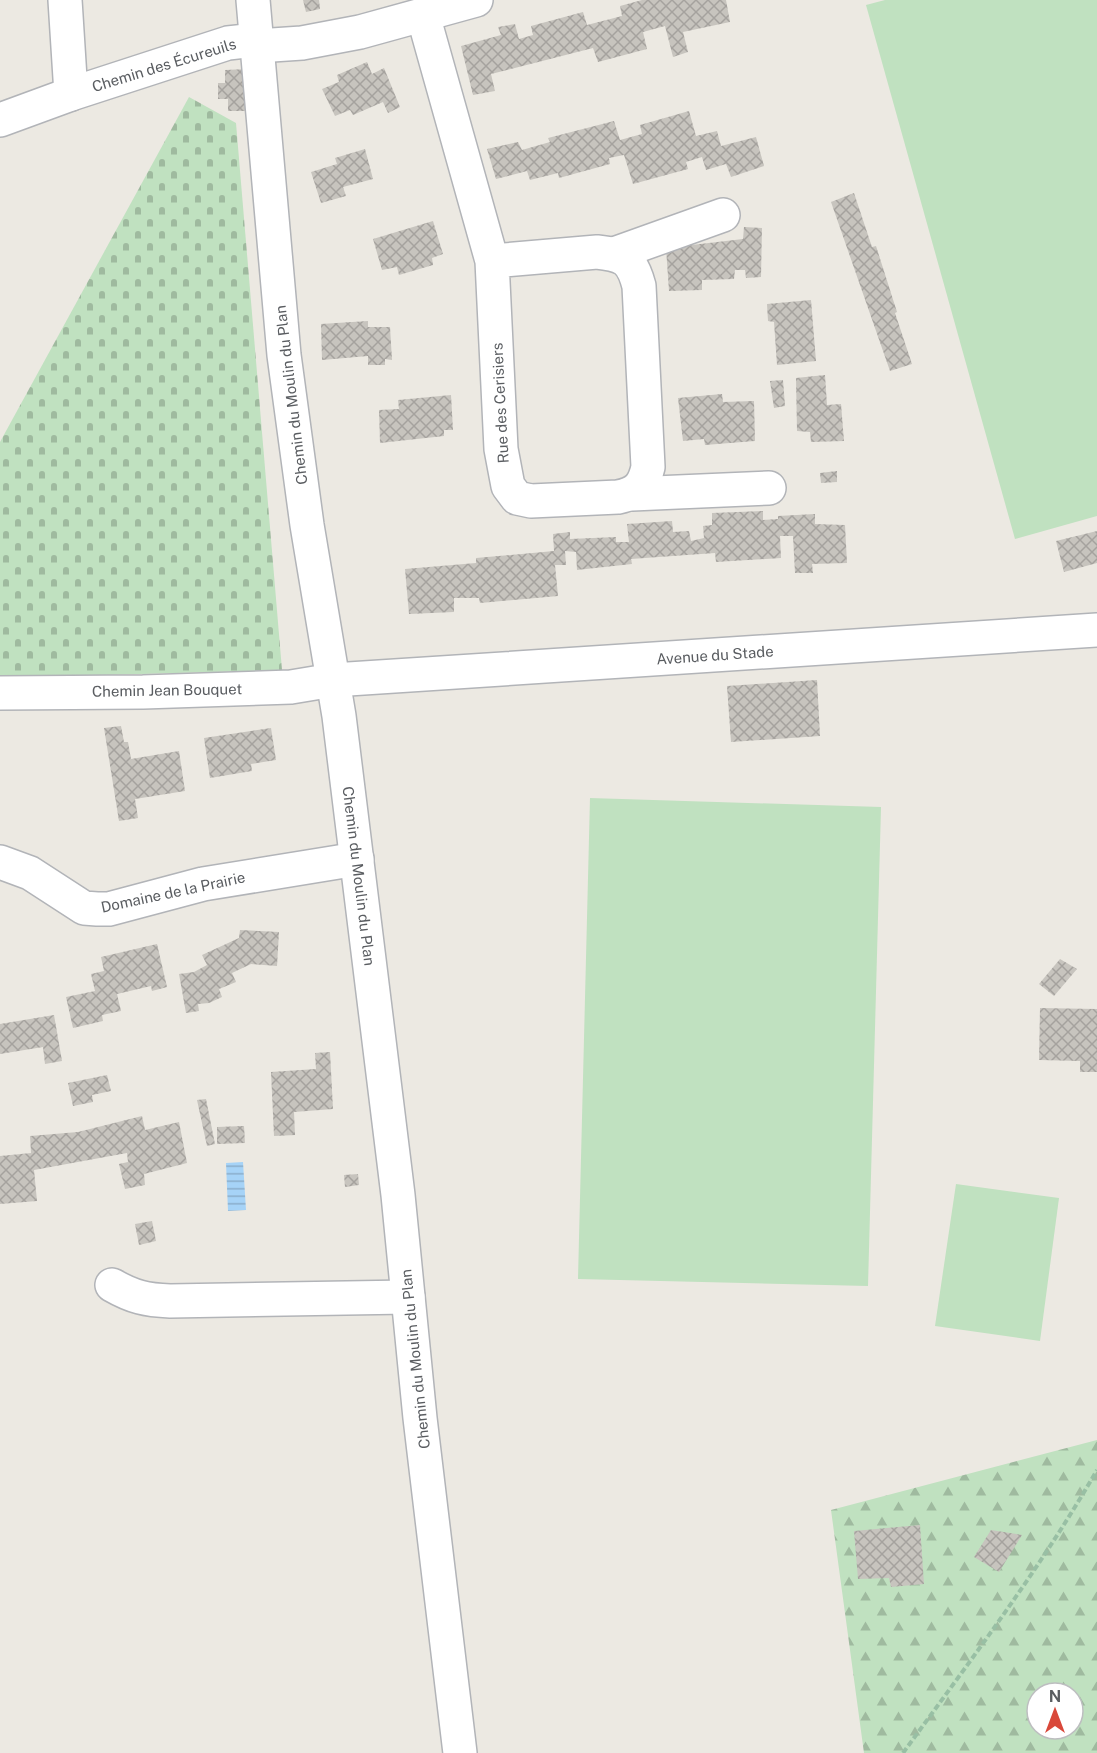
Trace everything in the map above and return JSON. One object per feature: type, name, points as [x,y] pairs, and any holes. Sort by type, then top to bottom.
[{"type":"street","name":"Chemin des Écureuils","points":[[65,0],[71,94]]},
{"type":"street","name":"Chemin du Moulin du Plan","points":[[253,0],[284,355],[307,525],[339,716],[398,1195],[420,1418],[460,1753]]},
{"type":"street","name":"Chemin des Écureuils","points":[[0,120],[71,94],[228,43],[302,43],[360,32],[476,0]]},
{"type":"street","name":"Rue des Cerisiers","points":[[423,15],[492,261],[501,449],[508,486],[517,498],[531,501],[769,488]]},
{"type":"street","points":[[614,254],[723,215]]},
{"type":"street","points":[[492,261],[597,252],[614,254],[628,260],[635,270],[639,286],[648,466],[645,480],[632,494]]},
{"type":"street","name":"Avenue du Stade","points":[[333,680],[1097,630]]},
{"type":"street","name":"Chemin Jean Bouquet","points":[[0,693],[143,692],[291,687],[333,680]]},
{"type":"street","name":"Domaine de la Prairie","points":[[0,862],[30,873],[84,908],[109,909],[203,884],[357,859]]},
{"type":"street","points":[[112,1285],[146,1300],[170,1301],[408,1297]]},
{"type":"path","points":[[903,1753],[1010,1605],[1097,1470]]},
{"type":"green space","points":[[885,0],[1097,0],[1097,516],[1015,539],[866,5]]},
{"type":"green space","points":[[189,97],[236,123],[282,670],[0,678],[0,442]]},
{"type":"green space","points":[[590,798],[881,807],[868,1286],[578,1279]]},
{"type":"green space","points":[[956,1184],[1059,1198],[1040,1341],[935,1326]]},
{"type":"green space","points":[[1097,1440],[1097,1753],[864,1753],[831,1510]]},
{"type":"water","points":[[243,1162],[246,1210],[228,1211],[226,1163]]},
{"type":"building","points":[[303,0],[319,0],[320,9],[306,12]]},
{"type":"building","points":[[642,0],[726,0],[730,22],[683,32],[688,52],[673,57],[665,26],[643,32],[647,49],[598,62],[593,48],[491,74],[495,91],[473,95],[461,46],[501,35],[498,27],[515,24],[519,39],[533,35],[531,26],[583,12],[587,25],[622,16],[620,6]]},
{"type":"building","points":[[367,62],[372,74],[384,68],[400,107],[388,113],[383,102],[353,115],[350,110],[335,116],[322,89],[339,82],[337,75]]},
{"type":"building","points":[[247,69],[249,111],[228,111],[228,99],[218,99],[218,83],[225,83],[225,70]]},
{"type":"building","points":[[689,111],[696,136],[717,131],[721,146],[756,137],[764,166],[731,177],[726,164],[706,170],[702,157],[686,162],[688,169],[633,184],[624,155],[609,158],[610,164],[559,178],[558,173],[530,180],[527,171],[496,179],[487,149],[518,142],[522,150],[550,142],[548,138],[614,121],[620,140],[642,134],[640,125]]},
{"type":"building","points":[[365,149],[373,179],[343,187],[346,196],[321,203],[311,172],[337,164],[335,158]]},
{"type":"building","points":[[854,193],[872,247],[876,246],[912,364],[890,371],[831,202]]},
{"type":"building","points":[[433,221],[443,254],[432,258],[433,265],[399,275],[397,267],[382,270],[373,239]]},
{"type":"building","points":[[744,227],[762,228],[761,277],[746,278],[745,270],[735,270],[734,279],[702,280],[702,290],[669,291],[666,248],[743,239]]},
{"type":"building","points":[[811,300],[816,361],[777,365],[774,322],[768,321],[767,304]]},
{"type":"building","points":[[368,321],[368,327],[390,327],[392,360],[385,359],[385,365],[368,365],[368,356],[322,360],[321,324]]},
{"type":"building","points":[[825,375],[827,405],[841,404],[844,441],[811,442],[810,432],[797,431],[796,378]]},
{"type":"building","points":[[783,380],[785,406],[774,408],[770,381]]},
{"type":"building","points":[[722,394],[723,402],[754,401],[755,441],[705,445],[704,439],[683,441],[678,398]]},
{"type":"building","points":[[451,395],[453,430],[444,430],[444,436],[380,443],[379,410],[399,409],[398,400]]},
{"type":"building","points":[[837,471],[837,482],[821,483],[820,473]]},
{"type":"building","points":[[763,511],[763,520],[778,519],[778,516],[815,514],[815,524],[845,525],[847,563],[812,564],[813,573],[795,573],[793,536],[780,536],[781,558],[716,562],[715,553],[631,559],[632,564],[577,570],[576,552],[565,551],[566,565],[555,565],[558,596],[480,603],[479,598],[454,598],[454,612],[409,614],[405,569],[476,563],[476,558],[554,551],[553,534],[570,532],[570,539],[616,537],[616,542],[629,542],[627,524],[672,521],[673,532],[689,531],[691,541],[704,538],[703,526],[712,525],[712,513]]},
{"type":"building","points":[[1097,531],[1097,563],[1064,572],[1056,541]]},
{"type":"building","points":[[817,680],[820,736],[731,742],[727,686]]},
{"type":"building","points":[[121,726],[124,742],[128,742],[131,759],[179,751],[185,791],[135,799],[138,818],[119,821],[104,728]]},
{"type":"building","points":[[271,728],[276,760],[251,764],[252,771],[210,778],[204,738]]},
{"type":"building","points":[[240,930],[279,932],[277,966],[251,964],[232,973],[236,982],[219,989],[222,997],[209,1003],[198,1004],[199,1011],[186,1013],[179,974],[194,972],[207,965],[202,955],[239,938]]},
{"type":"building","points":[[157,944],[167,987],[152,991],[151,986],[117,994],[121,1011],[102,1015],[103,1021],[73,1028],[66,997],[95,991],[91,974],[104,971],[101,957]]},
{"type":"building","points":[[1060,959],[1077,969],[1054,996],[1039,984]]},
{"type":"building","points":[[1040,1008],[1097,1009],[1097,1072],[1080,1072],[1080,1061],[1039,1060]]},
{"type":"building","points":[[54,1015],[62,1061],[45,1064],[43,1047],[0,1054],[0,1024]]},
{"type":"building","points":[[330,1052],[333,1109],[294,1112],[295,1135],[274,1136],[271,1072],[316,1069],[315,1053]]},
{"type":"building","points":[[107,1075],[111,1091],[92,1095],[93,1102],[73,1106],[68,1083]]},
{"type":"building","points":[[206,1099],[215,1144],[207,1146],[197,1100]]},
{"type":"building","points":[[142,1116],[145,1130],[179,1122],[187,1163],[144,1174],[145,1185],[125,1189],[119,1164],[128,1162],[127,1153],[34,1170],[37,1201],[0,1204],[0,1156],[31,1153],[30,1136],[78,1132]]},
{"type":"building","points":[[244,1126],[245,1143],[217,1144],[217,1127]]},
{"type":"building","points":[[358,1174],[359,1185],[345,1187],[344,1175]]},
{"type":"building","points":[[152,1221],[156,1241],[139,1245],[135,1224]]},
{"type":"building","points":[[920,1525],[924,1584],[891,1587],[889,1578],[858,1579],[854,1531]]},
{"type":"building","points":[[991,1530],[1022,1535],[999,1572],[974,1557]]}]
